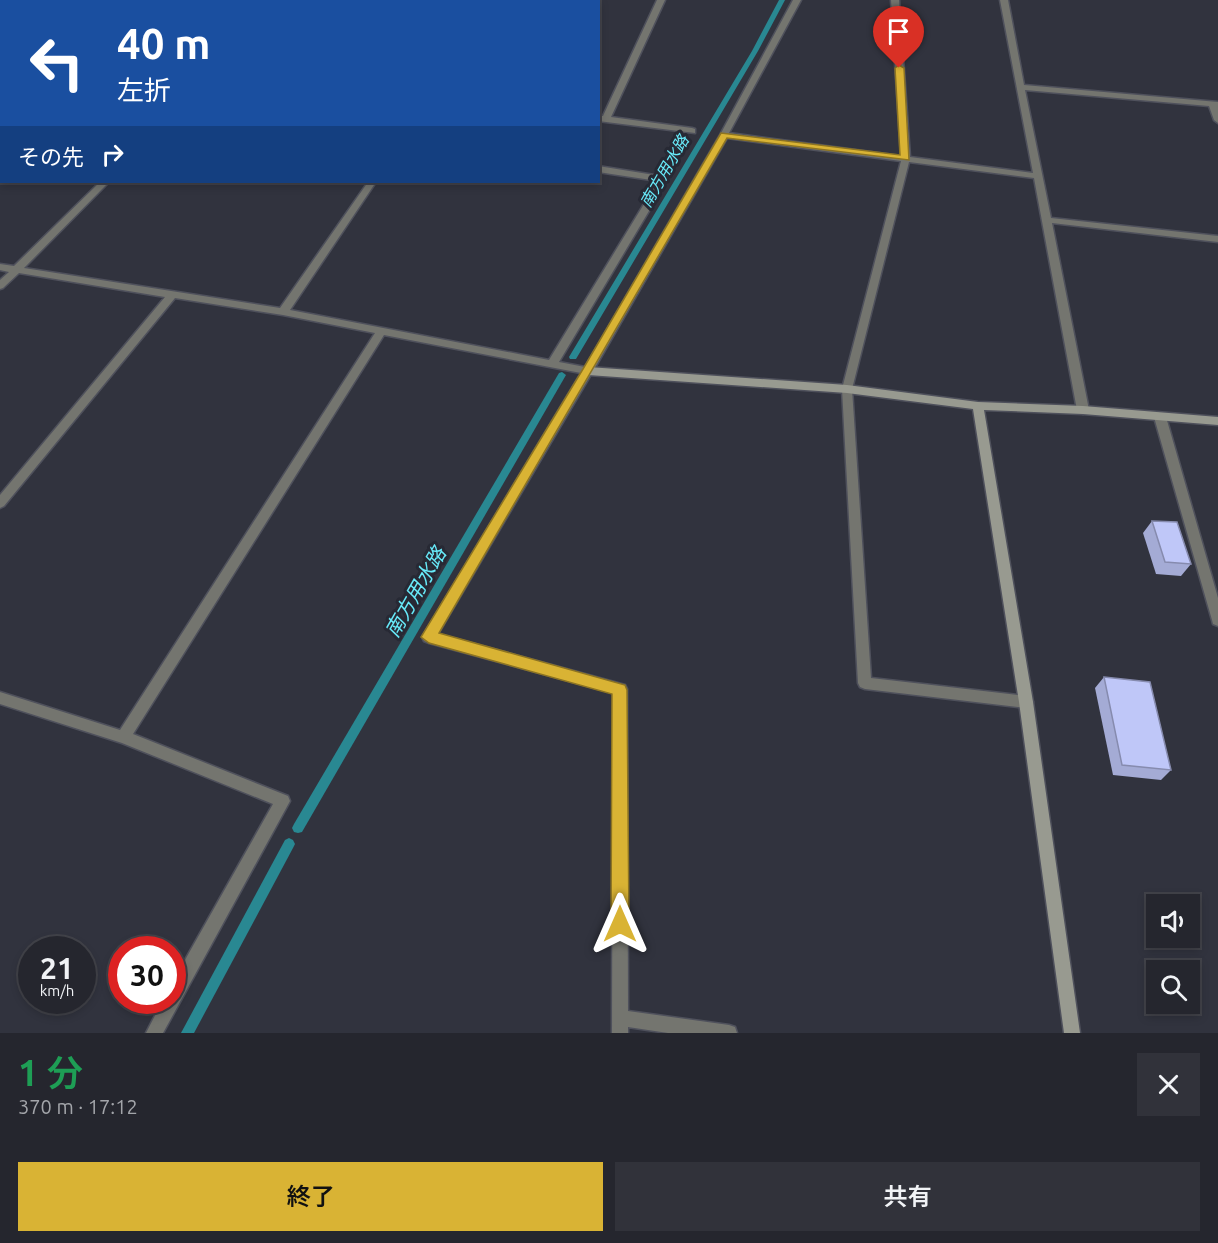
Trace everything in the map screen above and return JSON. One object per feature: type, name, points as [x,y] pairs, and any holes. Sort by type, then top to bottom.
[{"type":"street","points":[[660,0],[602,118],[692,131]]},
{"type":"street","points":[[729,1033],[620,1026],[620,690],[429,637],[588,371],[724,135],[796,0]]},
{"type":"street","points":[[895,0],[906,158],[847,389],[866,683],[1026,702]]},
{"type":"street","points":[[1004,0],[1083,410]]},
{"type":"street","points":[[1021,87],[1215,103],[1218,120]]},
{"type":"street","points":[[724,135],[1038,176]]},
{"type":"street","points":[[552,364],[664,179],[600,169]]},
{"type":"street","points":[[0,286],[104,183]]},
{"type":"street","points":[[283,312],[371,183]]},
{"type":"street","points":[[1047,220],[1218,239]]},
{"type":"street","points":[[0,267],[283,312],[588,371],[847,389],[978,406],[1083,410],[1218,421]]},
{"type":"street","points":[[0,503],[171,296]]},
{"type":"street","points":[[123,737],[382,330]]},
{"type":"street","points":[[978,406],[1026,702],[1072,1033]]},
{"type":"street","points":[[1160,417],[1215,600],[1218,620]]},
{"type":"street","points":[[0,698],[123,737],[284,801],[186,975]]},
{"type":"street","points":[[154,1033],[164,1014]]},
{"type":"building","points":[[1152,521],[1177,522],[1191,564],[1165,562]]},
{"type":"building","points":[[1104,677],[1150,682],[1171,770],[1122,765]]},
{"type":"waterway","name":"南方用水路","points":[[573,357],[755,51],[782,0]]},
{"type":"waterway","name":"南方用水路","points":[[298,828],[562,375]]},
{"type":"waterway","name":"南方用水路","points":[[187,1033],[289,844]]},
{"type":"route","points":[[620,924],[620,690],[429,637],[588,371],[724,135],[906,158],[899,68]]}]
